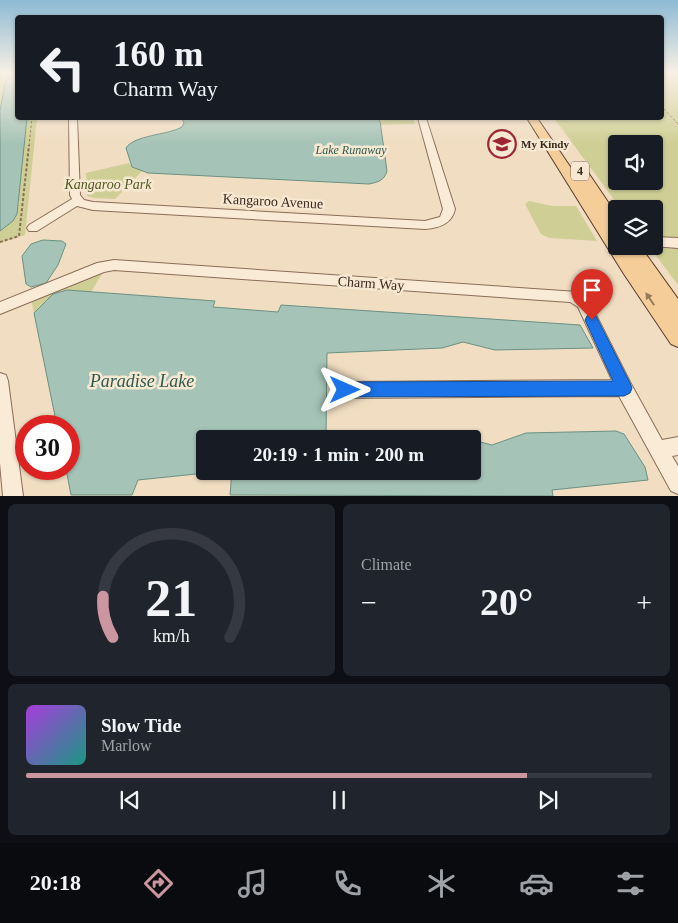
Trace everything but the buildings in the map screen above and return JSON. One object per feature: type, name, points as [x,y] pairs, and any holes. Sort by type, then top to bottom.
[{"type":"main road","name":"4","points":[[533,120],[625,261],[678,338]]},
{"type":"main road","name":"4","points":[[544,120],[608,213]]},
{"type":"main road","points":[[640,255],[678,314]]},
{"type":"street","points":[[33,228],[77,201],[74,191],[73,120]]},
{"type":"street","name":"Kangaroo Avenue","points":[[77,201],[93,206],[419,225],[439,223],[447,216],[448,209],[423,120]]},
{"type":"street","points":[[602,204],[608,209]]},
{"type":"street","points":[[663,242],[678,243]]},
{"type":"street","name":"Charm Way","points":[[0,308],[102,267],[114,265],[573,296],[583,304],[624,388],[678,484]]},
{"type":"street","points":[[0,381],[13,496]]},
{"type":"street","points":[[345,390],[624,388]]},
{"type":"street","points":[[658,450],[678,446]]},
{"type":"path","points":[[664,108],[678,122]]},
{"type":"path","points":[[0,242],[20,236],[32,120]]},
{"type":"green space","points":[[0,97],[15,97],[15,120],[37,120],[25,235],[0,243]]},
{"type":"green space","points":[[664,97],[678,97],[678,285],[656,255],[663,255],[663,200],[614,200],[555,120],[664,120]]},
{"type":"green space","points":[[378,120],[414,120],[415,124],[380,125]]},
{"type":"green space","name":"Kangaroo Park","points":[[129,163],[132,167],[142,171],[115,199],[87,196],[86,173]]},
{"type":"green space","points":[[529,201],[552,206],[576,206],[597,241],[549,238],[541,234],[525,204]]},
{"type":"green space","points":[[105,269],[91,292],[73,291],[59,293],[47,300],[34,313],[31,299]]},
{"type":"water","points":[[2,97],[15,97],[15,120],[27,120],[17,214],[13,221],[0,231],[0,110]]},
{"type":"water","name":"Lake Runaway","points":[[183,120],[379,120],[387,171],[378,182],[369,184],[148,173],[132,167],[126,148],[130,144],[136,140],[176,130],[182,127],[184,123]]},
{"type":"water","points":[[43,240],[62,241],[66,244],[58,265],[46,283],[31,287],[26,284],[22,256],[31,244]]},
{"type":"water","name":"Paradise Lake","points":[[67,290],[215,301],[213,307],[278,312],[281,305],[580,325],[593,348],[495,350],[463,342],[442,348],[327,353],[326,430],[196,430],[196,474],[138,480],[132,495],[71,495],[68,480],[80,480],[80,415],[55,415],[34,313],[53,294]]},
{"type":"water","points":[[616,431],[624,434],[645,467],[648,480],[552,490],[553,496],[230,495],[231,480],[481,480],[481,442],[492,445],[526,433]]},
{"type":"place","name":"My Kindy","points":[[502,144]]},
{"type":"route","points":[[345,390],[624,388],[592,320]]}]
